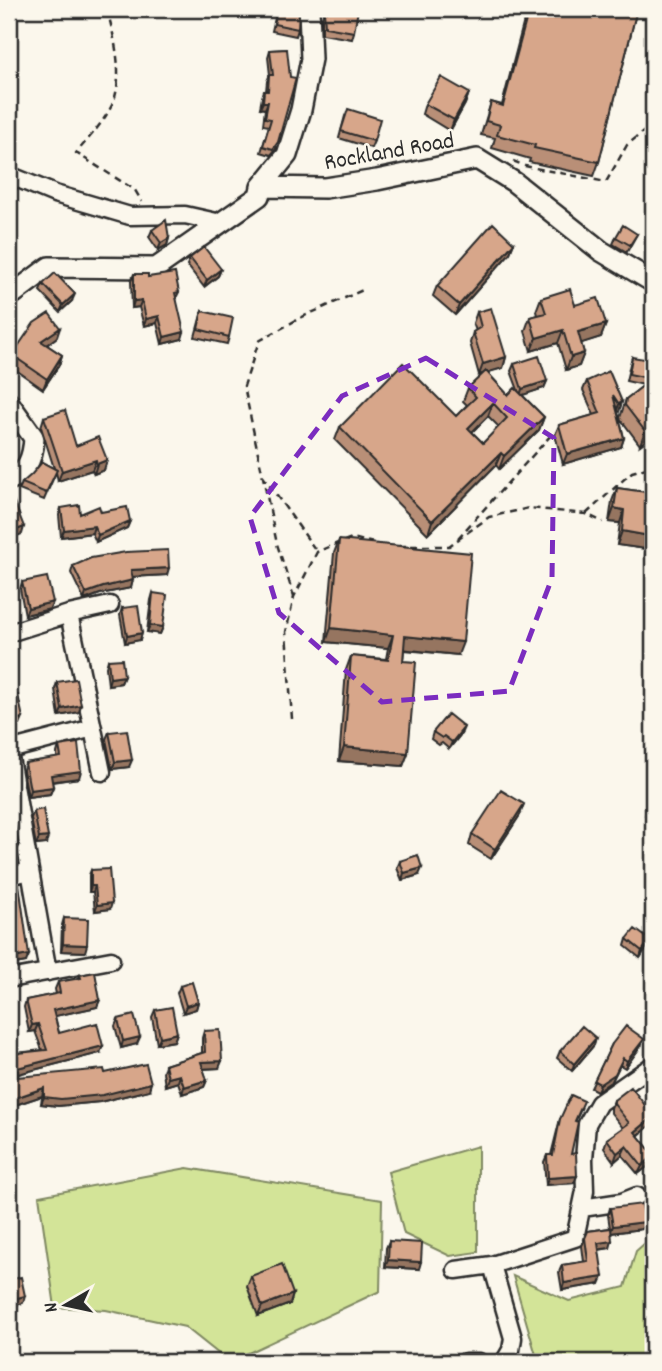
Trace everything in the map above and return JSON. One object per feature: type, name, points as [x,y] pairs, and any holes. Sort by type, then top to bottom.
[{"type":"street","points":[[9,297],[49,267],[156,268],[259,196],[261,187],[287,155],[302,110],[311,59],[309,9]]},
{"type":"street","name":"Rockland Road","points":[[261,187],[325,188],[477,159],[514,182],[601,251],[653,282]]},
{"type":"street","points":[[9,175],[55,194],[130,216],[185,215],[221,223]]},
{"type":"street","points":[[9,403],[34,438],[33,458],[15,478],[9,480]]},
{"type":"street","points":[[9,634],[69,614],[110,605]]},
{"type":"street","points":[[69,614],[102,772]]},
{"type":"street","points":[[48,972],[9,751],[93,729]]},
{"type":"street","points":[[9,876],[30,871]]},
{"type":"street","points":[[9,979],[111,960]]},
{"type":"street","points":[[456,1270],[492,1265],[575,1238],[585,1191],[583,1159],[587,1124],[599,1103],[651,1072]]},
{"type":"street","points":[[582,1208],[622,1202],[637,1196]]},
{"type":"street","points":[[492,1265],[513,1338],[511,1350],[503,1362]]},
{"type":"street","points":[[465,1362],[479,1362]]},
{"type":"path","points":[[107,9],[114,37],[118,75],[113,103],[97,129],[76,153],[135,190],[150,215]]},
{"type":"path","points":[[513,161],[525,166],[607,182],[627,145],[653,124]]},
{"type":"path","points":[[294,597],[277,544],[244,386],[259,341],[300,318],[365,289]]},
{"type":"path","points":[[453,543],[552,434],[563,429]]},
{"type":"path","points":[[586,514],[632,472],[653,466]]},
{"type":"path","points":[[261,474],[317,552]]},
{"type":"path","points":[[399,546],[449,546],[489,517],[529,508],[586,514],[603,522]]},
{"type":"path","points":[[292,719],[286,632],[294,597],[317,552],[352,538],[386,546]]},
{"type":"highlighted area","points":[[426,358],[554,438],[552,578],[509,691],[382,702],[279,613],[250,517],[342,396]]},
{"type":"green space","points":[[478,1146],[478,1252],[450,1256],[404,1234],[388,1172]]},
{"type":"green space","points":[[187,1168],[382,1200],[380,1291],[229,1362],[185,1327],[106,1310],[55,1307],[39,1196]]},
{"type":"green space","points":[[653,1236],[653,1362],[538,1362],[513,1276],[569,1301],[625,1287],[636,1251]]},
{"type":"building","points":[[278,9],[299,9],[298,29],[274,24]]},
{"type":"building","points":[[529,9],[637,9],[599,162],[534,148],[535,145],[497,135],[500,125],[486,121],[491,102],[503,106]]},
{"type":"building","points":[[324,10],[358,10],[354,32],[325,27]]},
{"type":"building","points":[[287,49],[290,77],[296,78],[278,142],[273,149],[263,146],[271,119],[265,118],[268,102],[263,102],[264,91],[268,91],[269,75],[273,75],[270,50]]},
{"type":"building","points":[[441,77],[469,93],[454,120],[425,104]]},
{"type":"building","points":[[348,109],[380,119],[374,141],[341,131]]},
{"type":"building","points":[[166,220],[169,238],[161,243],[152,230]]},
{"type":"building","points":[[493,223],[514,243],[459,305],[437,286]]},
{"type":"building","points":[[623,225],[637,234],[630,245],[616,237]]},
{"type":"building","points":[[204,247],[221,269],[207,280],[190,258]]},
{"type":"building","points":[[55,273],[75,294],[63,305],[43,284]]},
{"type":"building","points":[[175,273],[179,292],[175,293],[184,332],[164,337],[159,316],[146,319],[142,300],[134,301],[134,274],[148,274],[148,277]]},
{"type":"building","points":[[570,289],[575,305],[598,298],[606,324],[578,332],[584,353],[571,357],[563,330],[536,338],[530,317],[546,313],[541,298]]},
{"type":"building","points":[[491,308],[506,357],[483,364],[473,332],[481,327],[477,312]]},
{"type":"building","points":[[202,311],[233,318],[229,337],[198,329]]},
{"type":"building","points":[[49,313],[60,328],[41,341],[62,355],[47,379],[12,355],[34,323]]},
{"type":"building","points":[[539,356],[547,381],[522,389],[514,364]]},
{"type":"building","points":[[632,357],[651,360],[648,378],[629,374]]},
{"type":"building","points":[[403,363],[456,416],[476,397],[468,388],[486,371],[508,395],[515,388],[544,417],[504,456],[501,453],[432,521],[340,427]],"holes":[[[493,403],[507,418],[483,443],[468,428]]]},
{"type":"building","points":[[609,371],[622,402],[619,404],[613,395],[624,438],[567,454],[559,425],[600,413],[587,381]]},
{"type":"building","points":[[653,378],[653,425],[645,431],[625,405],[626,399]]},
{"type":"building","points":[[65,410],[76,446],[98,437],[107,460],[97,464],[96,460],[62,471],[44,417]]},
{"type":"building","points":[[42,462],[57,470],[46,493],[22,483]]},
{"type":"building","points":[[617,488],[653,493],[653,543],[649,542],[650,536],[622,531],[624,510],[614,508]]},
{"type":"building","points":[[13,499],[24,527],[9,533],[9,501]]},
{"type":"building","points":[[79,505],[80,514],[99,506],[101,512],[127,507],[130,521],[98,535],[94,526],[64,530],[61,508]]},
{"type":"building","points":[[339,540],[471,553],[463,642],[405,636],[403,661],[416,662],[408,753],[344,747],[351,656],[388,660],[393,635],[331,628]]},
{"type":"building","points":[[168,550],[169,568],[131,570],[133,580],[86,593],[73,566],[91,558],[126,552]]},
{"type":"building","points":[[47,577],[53,602],[28,608],[22,582]]},
{"type":"building","points":[[153,593],[167,595],[163,627],[150,625]]},
{"type":"building","points":[[138,606],[142,633],[127,636],[122,608]]},
{"type":"building","points":[[122,659],[124,676],[110,678],[108,660]]},
{"type":"building","points":[[76,679],[81,705],[62,709],[57,682]]},
{"type":"building","points":[[18,695],[23,718],[9,720],[9,697]]},
{"type":"building","points":[[448,714],[464,727],[452,742],[433,732]]},
{"type":"building","points":[[127,730],[132,760],[115,762],[109,732]]},
{"type":"building","points":[[78,743],[81,771],[51,775],[53,787],[30,790],[25,763],[61,757],[59,746]]},
{"type":"building","points":[[501,790],[524,804],[495,849],[472,834]]},
{"type":"building","points":[[653,800],[653,816],[646,812]]},
{"type":"building","points":[[43,809],[48,837],[39,838],[34,811]]},
{"type":"building","points":[[15,826],[19,846],[9,848],[9,827]]},
{"type":"building","points":[[418,855],[422,868],[404,873],[400,861]]},
{"type":"building","points":[[109,869],[112,903],[97,905],[95,886],[91,886],[91,870]]},
{"type":"building","points":[[19,884],[29,955],[12,958],[9,939],[9,885]]},
{"type":"building","points":[[64,918],[88,919],[87,945],[63,944]]},
{"type":"building","points":[[635,929],[650,940],[642,951],[627,939]]},
{"type":"building","points":[[95,972],[100,1000],[53,1010],[59,1033],[97,1023],[103,1046],[17,1068],[18,1077],[104,1069],[105,1073],[146,1064],[151,1083],[103,1095],[61,1099],[44,1097],[44,1088],[9,1100],[9,1054],[47,1050],[38,1024],[32,1025],[26,1000],[60,993],[58,982],[81,978],[80,975]]},
{"type":"building","points":[[192,982],[198,1002],[186,1006],[180,986]]},
{"type":"building","points":[[172,1007],[177,1033],[160,1037],[155,1010]]},
{"type":"building","points":[[134,1015],[140,1037],[123,1041],[118,1019]]},
{"type":"building","points":[[582,1026],[596,1038],[574,1064],[560,1051]]},
{"type":"building","points":[[626,1026],[644,1039],[627,1061],[623,1058],[615,1074],[600,1084],[594,1081],[612,1044]]},
{"type":"building","points":[[220,1030],[222,1061],[201,1062],[207,1080],[184,1087],[180,1075],[168,1078],[165,1065],[205,1052],[204,1031]]},
{"type":"building","points":[[631,1087],[648,1109],[653,1106],[653,1117],[635,1132],[653,1154],[642,1166],[626,1146],[617,1153],[607,1139],[629,1123],[614,1104],[614,1100]]},
{"type":"building","points":[[571,1095],[584,1101],[575,1121],[578,1122],[571,1154],[576,1153],[577,1176],[548,1178],[547,1155],[553,1155],[560,1119]]},
{"type":"building","points":[[642,1204],[645,1222],[613,1226],[610,1208]]},
{"type":"building","points":[[611,1228],[612,1241],[598,1243],[603,1277],[564,1283],[562,1265],[588,1261],[585,1238],[588,1231]]},
{"type":"building","points":[[389,1241],[422,1243],[421,1262],[388,1260]]},
{"type":"building","points":[[282,1264],[293,1294],[262,1306],[251,1276]]},
{"type":"building","points":[[21,1277],[25,1296],[9,1300],[9,1280]]}]
